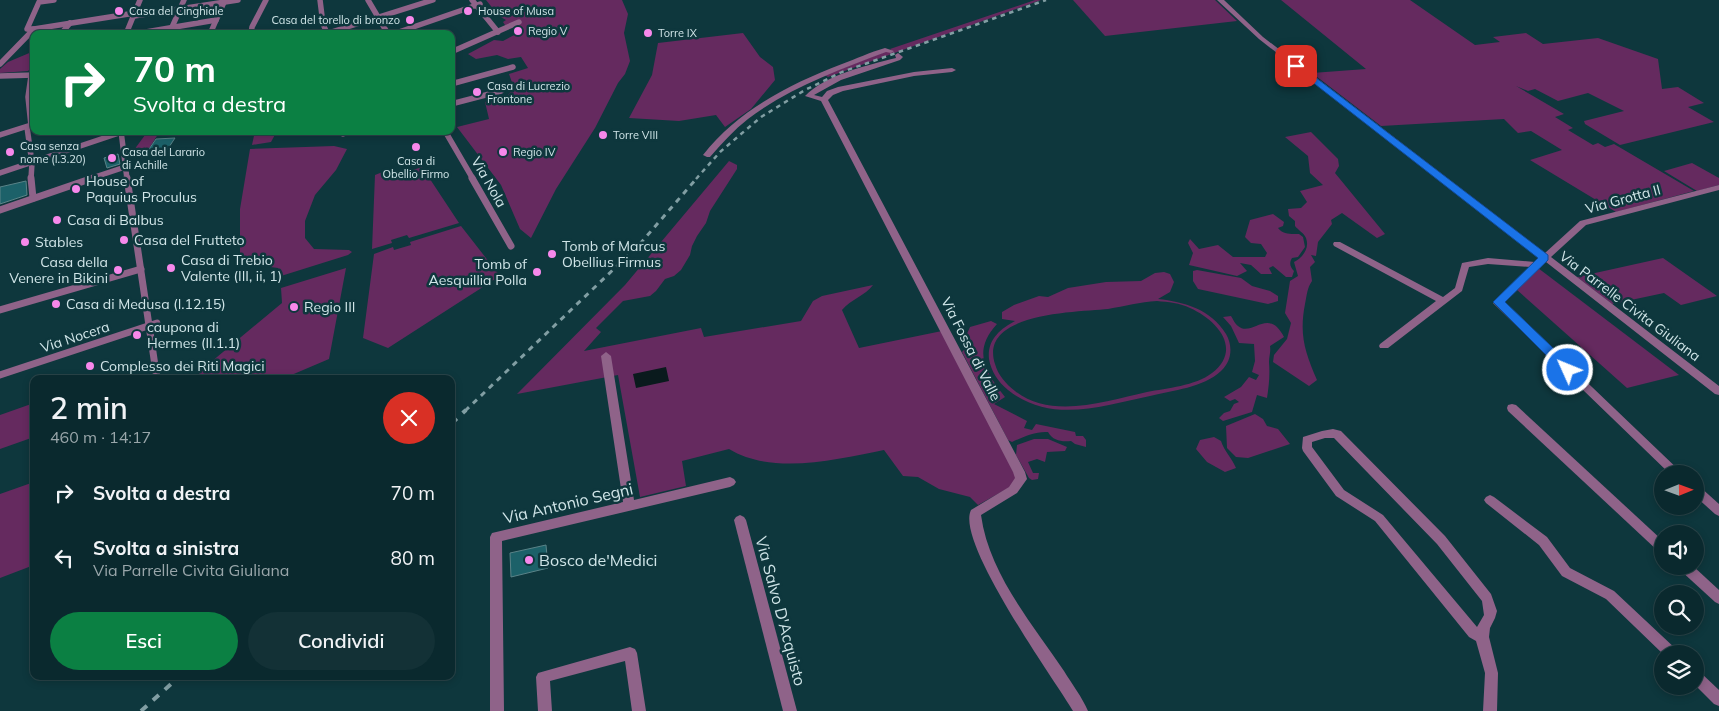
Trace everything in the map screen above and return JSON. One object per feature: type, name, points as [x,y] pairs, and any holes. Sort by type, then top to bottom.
[{"type":"street","points":[[54,0],[39,2],[27,29],[238,0]]},
{"type":"street","points":[[128,30],[140,0]]},
{"type":"street","points":[[170,30],[184,0]]},
{"type":"street","points":[[251,30],[266,0]]},
{"type":"street","points":[[320,0],[325,30]]},
{"type":"street","points":[[368,0],[386,30]]},
{"type":"street","points":[[336,30],[433,0]]},
{"type":"street","points":[[472,0],[478,5],[498,32]]},
{"type":"street","name":"Via Parrelle Civita Giuliana","points":[[1220,0],[1280,54],[1719,391]]},
{"type":"street","points":[[212,30],[225,1]]},
{"type":"street","points":[[405,30],[478,5]]},
{"type":"street","points":[[153,30],[216,20]]},
{"type":"street","points":[[455,50],[519,22]]},
{"type":"street","points":[[65,30],[70,24]]},
{"type":"street","points":[[0,64],[30,33]]},
{"type":"street","points":[[707,154],[734,125],[776,97],[812,78],[885,50],[895,53],[900,57],[849,76],[809,96],[824,100],[830,93],[841,89],[914,74],[952,70]]},
{"type":"street","points":[[455,83],[513,67]]},
{"type":"street","points":[[0,76],[30,75]]},
{"type":"street","points":[[30,82],[28,97],[30,116]]},
{"type":"street","points":[[455,103],[501,91]]},
{"type":"street","name":"Via Fossa di Valle","points":[[824,100],[1019,472],[1021,479],[1013,490],[975,513],[976,525],[1003,590],[1081,711]]},
{"type":"street","points":[[0,136],[30,126]]},
{"type":"street","points":[[31,135],[30,190],[33,198]]},
{"type":"street","points":[[0,173],[113,135]]},
{"type":"street","points":[[122,135],[125,167],[141,269],[153,324],[157,375]]},
{"type":"street","name":"Via Nola","points":[[447,135],[511,246]]},
{"type":"street","points":[[0,210],[125,167]]},
{"type":"street","name":"Via Grotta II","points":[[1669,465],[1498,302],[1575,228],[1583,223],[1719,188]]},
{"type":"street","points":[[1337,244],[1443,300]]},
{"type":"street","points":[[1384,346],[1443,300],[1459,290],[1465,265],[1488,261],[1537,265]]},
{"type":"street","points":[[0,310],[141,269]]},
{"type":"street","name":"Via Nocera","points":[[0,375],[153,324]]},
{"type":"street","points":[[606,356],[630,506]]},
{"type":"street","points":[[1512,408],[1654,540]]},
{"type":"street","points":[[1481,637],[1474,633],[1380,518],[1340,493],[1307,448],[1307,440],[1318,435],[1337,434],[1441,540],[1487,598],[1492,609],[1491,618],[1482,631],[1481,637],[1492,669],[1490,711]]},
{"type":"street","name":"Via Antonio Segni","points":[[498,711],[496,537],[730,482]]},
{"type":"street","points":[[1704,497],[1719,511]]},
{"type":"street","points":[[1490,500],[1543,541],[1566,572],[1610,595],[1663,645]]},
{"type":"street","name":"Via Salvo D'Acquisto","points":[[740,520],[790,711]]},
{"type":"street","points":[[1694,575],[1719,598]]},
{"type":"street","points":[[545,711],[542,677],[630,653],[639,711]]},
{"type":"street","points":[[1704,685],[1719,699]]},
{"type":"shaded area","points":[[486,0],[622,0],[628,14],[624,33],[630,61],[625,74],[618,83],[595,128],[556,189],[531,238],[520,229],[501,185],[457,127],[489,119],[485,102],[507,96],[514,88],[509,74],[528,68],[521,57],[508,59],[497,55],[476,59],[468,54],[494,40],[503,41],[520,32],[512,26],[507,28],[503,22],[506,20],[499,16]]},
{"type":"shaded area","points":[[1035,0],[1041,0],[828,77],[825,75],[887,51],[892,51],[890,49]]},
{"type":"shaded area","points":[[1073,0],[1215,0],[1237,21],[1105,36]]},
{"type":"shaded area","points":[[1281,0],[1410,0],[1475,45],[1500,42],[1493,37],[1526,33],[1543,44],[1598,38],[1658,59],[1662,89],[1678,87],[1704,103],[1688,107],[1714,122],[1620,145],[1585,124],[1584,121],[1624,111],[1588,93],[1558,101],[1535,89],[1528,91],[1516,86],[1564,114],[1555,117],[1573,128],[1568,130],[1593,145],[1598,143],[1605,147],[1614,144],[1694,191],[1616,212],[1530,160],[1562,150],[1531,131],[1518,133],[1504,119],[1381,126],[1312,73],[1366,69]]},
{"type":"shaded area","points":[[743,33],[760,57],[773,67],[775,80],[751,109],[725,127],[716,115],[679,121],[629,118],[652,75],[658,43]]},
{"type":"shaded area","points":[[30,53],[30,69],[28,71],[0,73],[0,69],[8,62]]},
{"type":"shaded area","points":[[1311,132],[1338,159],[1339,166],[1335,173],[1385,234],[1377,238],[1342,213],[1331,220],[1332,224],[1318,242],[1316,256],[1311,255],[1315,262],[1310,267],[1312,281],[1308,289],[1303,315],[1303,334],[1306,352],[1317,380],[1309,386],[1273,362],[1274,355],[1287,339],[1291,323],[1285,313],[1290,281],[1298,276],[1294,262],[1302,256],[1307,246],[1306,238],[1295,226],[1295,221],[1289,216],[1288,209],[1301,208],[1307,202],[1300,191],[1323,185],[1310,173],[1308,156],[1285,137]]},
{"type":"shaded area","points":[[145,135],[157,135],[143,158],[138,158],[142,153],[138,153],[139,150],[134,150]]},
{"type":"shaded area","points":[[254,135],[275,135],[271,142],[252,145]]},
{"type":"shaded area","points":[[334,146],[347,149],[336,170],[315,195],[305,221],[305,238],[314,249],[349,250],[352,252],[348,255],[281,276],[278,268],[240,263],[240,209],[250,149]]},
{"type":"shaded area","points":[[729,161],[737,165],[737,169],[710,211],[706,223],[697,236],[690,255],[681,270],[674,276],[665,279],[650,296],[623,301],[596,328],[601,332],[584,351],[701,328],[704,337],[801,321],[813,301],[822,296],[873,285],[842,310],[859,348],[942,331],[1016,477],[1012,486],[978,505],[970,497],[939,489],[918,477],[903,476],[884,450],[826,461],[785,464],[747,457],[729,449],[682,461],[686,486],[640,497],[618,375],[517,394],[625,285]]},
{"type":"shaded area","points":[[1692,163],[1719,178],[1719,185],[1697,191],[1664,171]]},
{"type":"shaded area","points":[[422,167],[459,223],[409,238],[407,235],[391,240],[392,243],[372,249],[375,175],[385,171],[388,178]]},
{"type":"shaded area","points":[[1273,214],[1284,222],[1283,226],[1278,228],[1282,232],[1299,234],[1303,237],[1305,247],[1298,257],[1292,258],[1290,262],[1294,271],[1292,277],[1286,277],[1273,266],[1269,268],[1272,274],[1261,274],[1251,265],[1240,263],[1247,271],[1237,276],[1189,265],[1193,253],[1188,243],[1190,239],[1199,249],[1218,245],[1233,257],[1265,257],[1267,253],[1261,244],[1251,243],[1245,237],[1250,220]]},
{"type":"shaded area","points":[[461,226],[500,276],[388,348],[363,338],[374,254],[393,247],[394,250],[411,245],[410,242]]},
{"type":"shaded area","points":[[1663,258],[1717,296],[1681,305],[1664,293],[1612,304],[1577,277]]},
{"type":"shaded area","points":[[346,268],[329,359],[291,375],[199,375],[199,372],[282,303],[281,288]]},
{"type":"shaded area","points":[[1538,268],[1679,375],[1627,388],[1516,289]]},
{"type":"shaded area","points":[[1197,270],[1241,278],[1252,286],[1270,291],[1278,296],[1278,301],[1268,304],[1198,289],[1193,281],[1193,271]]},
{"type":"shaded area","points":[[1164,272],[1170,274],[1174,282],[1170,292],[1158,299],[1196,308],[1213,318],[1226,334],[1230,343],[1229,358],[1225,367],[1214,377],[1187,388],[1077,410],[1042,407],[1024,400],[1008,390],[991,368],[989,352],[992,341],[1004,328],[1015,321],[1002,319],[1002,312],[1014,305],[1039,296],[1048,297],[1068,288],[1106,282],[1141,281],[1155,273]],"holes":[[[1157,301],[1190,308],[1200,313],[1217,328],[1223,336],[1226,345],[1221,364],[1212,373],[1197,381],[1181,386],[1080,406],[1062,406],[1045,405],[1030,400],[1008,385],[996,368],[994,347],[1001,334],[1016,325],[1034,318],[1055,314],[1108,309]]]},
{"type":"shaded area","points":[[1231,316],[1237,325],[1243,329],[1260,324],[1272,324],[1278,328],[1284,337],[1270,346],[1267,398],[1257,395],[1252,412],[1223,421],[1219,418],[1224,413],[1230,411],[1234,404],[1239,402],[1235,399],[1230,401],[1224,397],[1241,387],[1249,377],[1256,380],[1259,375],[1252,372],[1255,361],[1254,344],[1239,343],[1231,326],[1223,317]]},
{"type":"shaded area","points":[[991,321],[997,324],[985,343],[984,361],[992,379],[1005,397],[994,404],[1027,421],[1024,428],[1032,430],[1036,424],[1075,432],[1076,436],[1083,436],[1086,440],[1086,447],[1071,441],[1058,440],[1048,432],[1034,433],[1012,442],[1008,440],[962,352],[970,344],[966,336],[970,327]]},
{"type":"shaded area","points":[[666,367],[669,381],[636,388],[633,374]]},
{"type":"shaded area","points":[[30,404],[30,438],[0,449],[0,415]]},
{"type":"shaded area","points":[[1255,414],[1263,419],[1267,426],[1278,429],[1290,444],[1248,458],[1236,457],[1227,448],[1226,426]]},
{"type":"shaded area","points":[[1214,437],[1221,441],[1236,468],[1225,472],[1207,462],[1196,449],[1200,440]]},
{"type":"shaded area","points":[[1034,439],[1048,439],[1067,447],[1065,451],[1047,452],[1045,462],[1037,459],[1028,462],[1033,473],[1039,473],[1038,479],[1032,480],[1016,455],[1017,445]]},
{"type":"shaded area","points":[[30,483],[30,567],[0,578],[0,494]]},
{"type":"building","points":[[175,138],[167,150],[160,151],[157,154],[145,155],[156,139]]},
{"type":"building","name":"Casa del Larario di Achille","points":[[118,154],[120,164],[107,168],[104,158]]},
{"type":"building","points":[[26,181],[27,195],[0,204],[0,187]]},
{"type":"building","name":"Bosco de'Medici","points":[[546,545],[548,568],[511,577],[510,553]]},
{"type":"railway","points":[[696,179],[720,152],[761,117],[805,90],[842,72],[1046,0]]},
{"type":"railway","points":[[465,411],[639,245],[697,178]]},
{"type":"railway","points":[[455,420],[466,410]]},
{"type":"railway","points":[[141,711],[176,680]]},
{"type":"place","name":"Casa del Cinghiale","points":[[119,11]]},
{"type":"place","name":"House of Musa","points":[[468,11]]},
{"type":"place","name":"Casa del torello di bronzo","points":[[410,20]]},
{"type":"place","name":"Regio V","points":[[518,31]]},
{"type":"place","name":"Torre IX","points":[[648,33]]},
{"type":"place","name":"Casa di Lucrezio Frontone","points":[[477,92]]},
{"type":"place","name":"Torre VIII","points":[[603,135]]},
{"type":"place","name":"Casa di Obellio Firmo","points":[[416,147]]},
{"type":"place","name":"Casa senza nome (I.3.20)","points":[[10,152]]},
{"type":"place","name":"Regio IV","points":[[503,152]]},
{"type":"place","name":"Casa del Larario di Achille","points":[[112,158]]},
{"type":"place","name":"House of Paquius Proculus","points":[[76,189]]},
{"type":"place","name":"Casa di Balbus","points":[[57,220]]},
{"type":"place","name":"Casa del Frutteto","points":[[124,240]]},
{"type":"place","name":"Stables","points":[[25,242]]},
{"type":"place","name":"Tomb of Marcus Obellius Firmus","points":[[552,254]]},
{"type":"place","name":"Casa di Trebio Valente (III, ii, 1)","points":[[171,268]]},
{"type":"place","name":"Casa della Venere in Bikini","points":[[118,270]]},
{"type":"place","name":"Tomb of Aesquillia Polla","points":[[537,272]]},
{"type":"place","name":"Casa di Medusa (I.12.15)","points":[[56,304]]},
{"type":"place","name":"Regio III","points":[[294,307]]},
{"type":"place","name":"caupona di Hermes (II.1.1)","points":[[137,335]]},
{"type":"place","name":"Complesso dei Riti Magici","points":[[90,366]]},
{"type":"place","name":"Bosco de'Medici","points":[[529,560]]},
{"type":"route","points":[[1296,66],[1544,257],[1498,302],[1568,370]]}]
